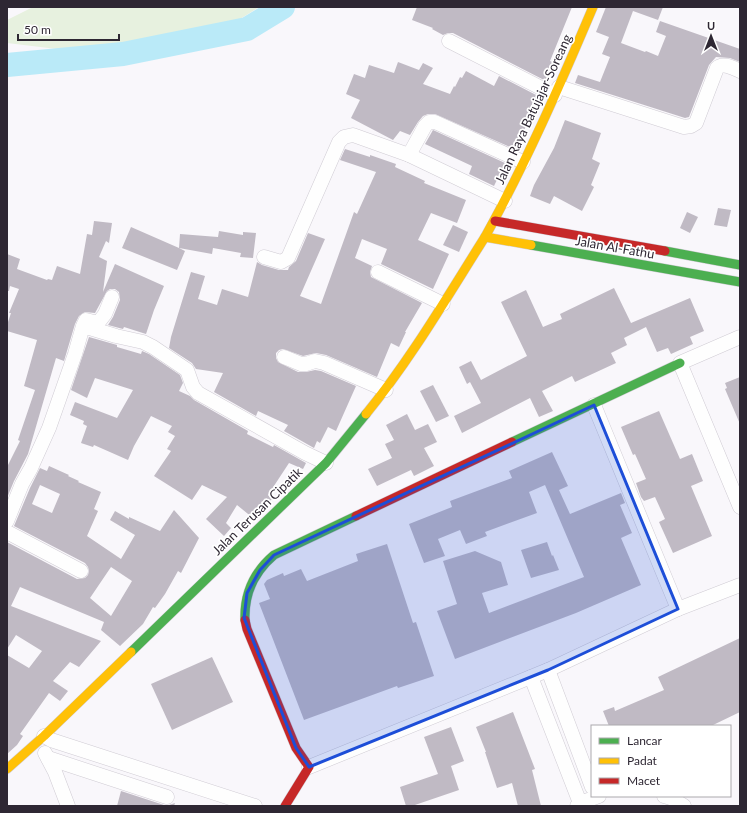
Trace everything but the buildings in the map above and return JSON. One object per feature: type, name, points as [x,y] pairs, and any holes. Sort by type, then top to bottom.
[{"type":"main road","name":"Jalan Raya Batujajar-Soreang","points":[[485,237],[505,201],[557,91],[593,7]]},
{"type":"main road","name":"Jalan Al-Fathu","points":[[495,221],[740,265]]},
{"type":"main road","name":"Jalan Al-Fathu","points":[[485,237],[740,282]]},
{"type":"main road","name":"Jalan Terusan Cipatik","points":[[7,769],[326,463],[386,390],[485,237]]},
{"type":"main road","points":[[705,276],[708,260]]},
{"type":"main road","points":[[285,806],[310,767],[296,748],[247,629],[244,618],[247,593],[267,561],[274,555],[680,364]]},
{"type":"street","points":[[449,41],[557,91],[684,127],[691,126],[696,123],[717,68],[720,65],[724,65],[740,71]]},
{"type":"street","points":[[409,155],[425,126],[429,122],[435,122],[523,162]]},
{"type":"street","points":[[264,257],[281,262],[288,258],[339,142],[344,137],[353,135],[409,155],[505,201]]},
{"type":"street","points":[[378,272],[443,304]]},
{"type":"street","points":[[7,521],[22,484],[49,428],[75,354],[83,326],[86,320],[98,323],[108,308],[112,297]]},
{"type":"street","points":[[83,326],[143,342],[153,347],[187,370],[193,387],[198,393],[304,453],[326,463]]},
{"type":"street","points":[[740,337],[680,364],[740,508]]},
{"type":"street","points":[[284,356],[301,364],[315,361],[324,363],[386,390]]},
{"type":"street","points":[[594,405],[678,609]]},
{"type":"street","points":[[7,532],[81,571]]},
{"type":"street","points":[[310,767],[548,670],[678,609],[740,585]]},
{"type":"street","points":[[548,670],[591,781]]},
{"type":"street","points":[[531,677],[579,804],[591,797]]},
{"type":"street","points":[[41,738],[68,806]]},
{"type":"street","points":[[41,738],[255,806]]},
{"type":"street","points":[[48,758],[167,797]]},
{"type":"street","points":[[668,797],[684,806]]},
{"type":"highlighted area","points":[[594,405],[678,609],[548,670],[309,767],[296,748],[244,618],[247,593],[260,570],[274,555]]},
{"type":"green space","points":[[33,7],[259,7],[240,19],[217,30],[148,46],[136,46],[109,50],[57,49],[7,43],[7,20]]},
{"type":"waterway","points":[[7,65],[123,54],[247,29],[283,7]]},
{"type":"traffic: fast","points":[[531,245],[740,282]]},
{"type":"traffic: fast","points":[[665,251],[740,265]]},
{"type":"traffic: fast","points":[[512,442],[680,363]]},
{"type":"traffic: fast","points":[[131,652],[326,463],[366,414]]},
{"type":"traffic: fast","points":[[245,620],[248,592],[256,576],[274,555],[356,516]]},
{"type":"traffic: slow","points":[[531,245],[485,237],[515,181],[542,124],[593,7]]},
{"type":"traffic: slow","points":[[366,414],[413,350],[485,237]]},
{"type":"traffic: slow","points":[[7,769],[44,736],[131,652]]},
{"type":"traffic: jam","points":[[495,221],[665,251]]},
{"type":"traffic: jam","points":[[356,516],[512,442]]},
{"type":"traffic: jam","points":[[245,620],[247,629],[296,748],[309,767],[285,806]]}]
